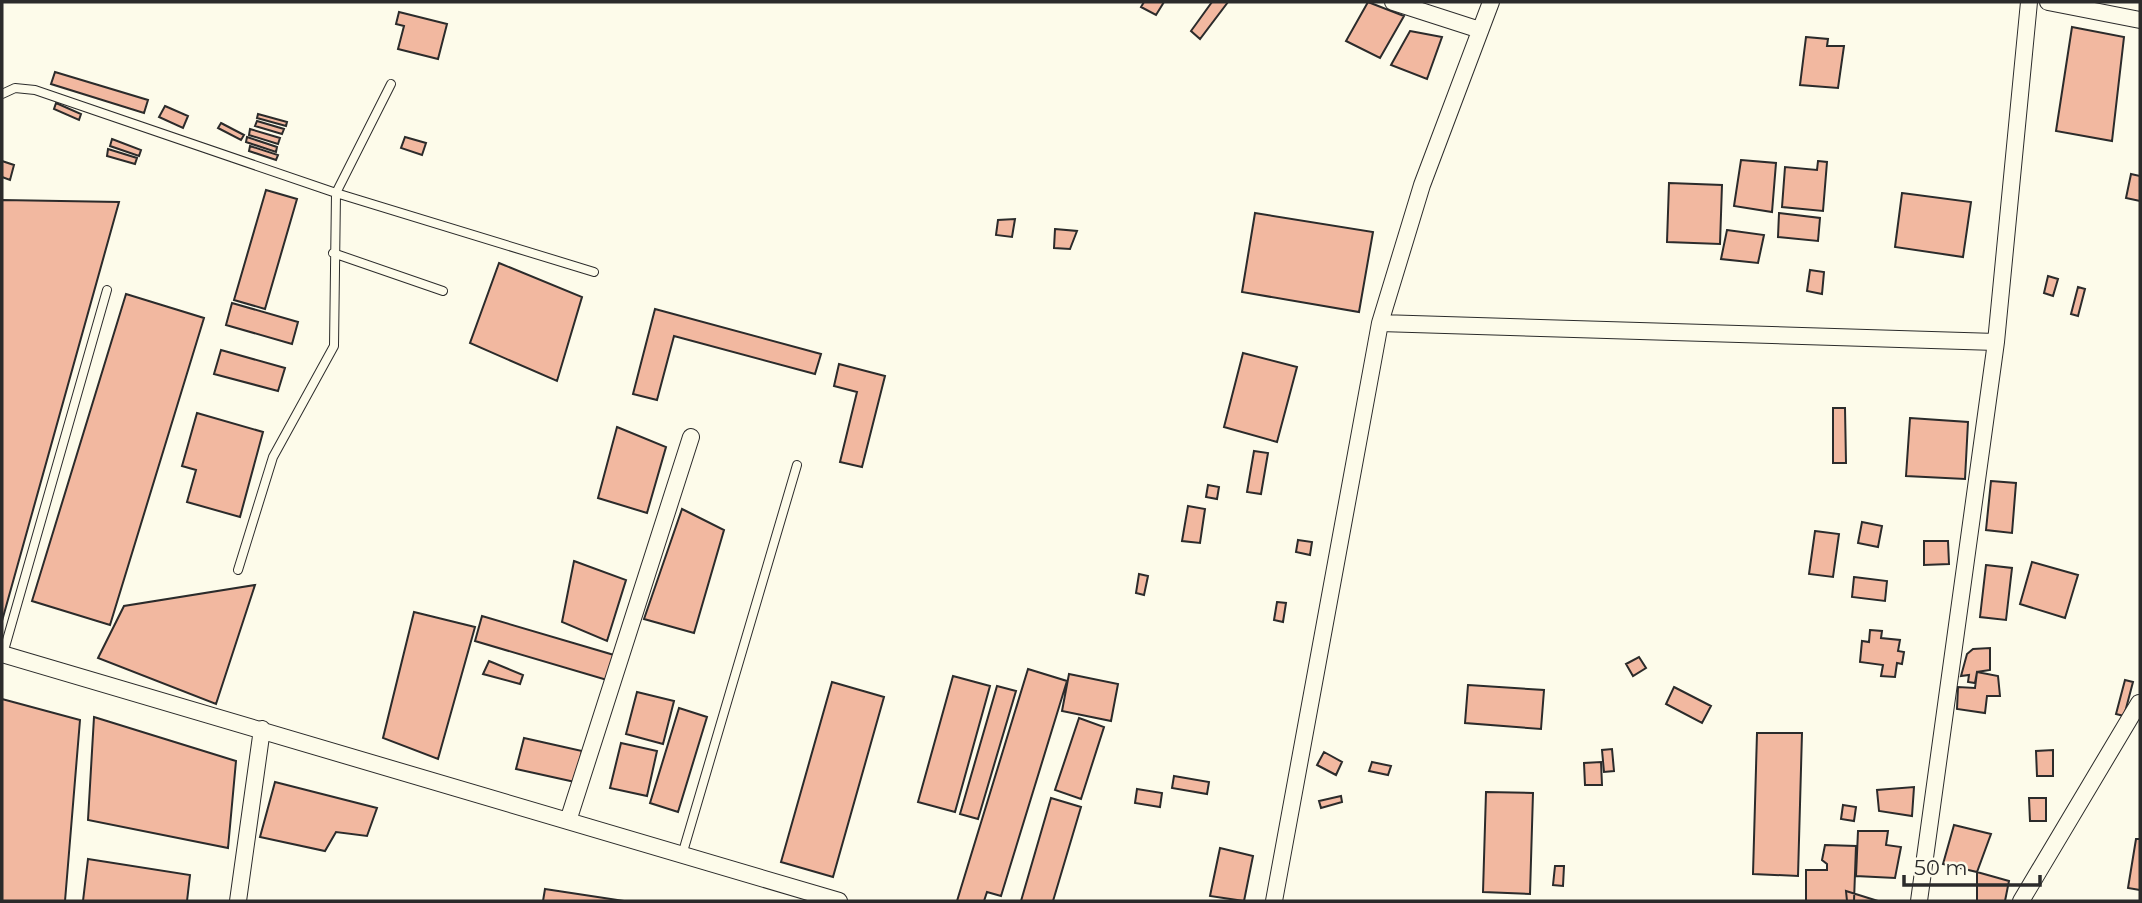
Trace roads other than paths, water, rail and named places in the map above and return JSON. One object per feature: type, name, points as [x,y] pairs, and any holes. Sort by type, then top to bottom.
[{"type":"street","points":[[1392,2],[1480,30]]},
{"type":"street","points":[[1274,901],[1380,323],[1422,185],[1491,2]]},
{"type":"street","points":[[1919,901],[1996,342],[2029,2]]},
{"type":"street","points":[[2048,2],[2140,20]]},
{"type":"street","points":[[1380,323],[1996,342]]},
{"type":"street","points":[[568,821],[691,438]]},
{"type":"street","points":[[2,654],[839,901]]},
{"type":"street","points":[[2021,901],[2139,703]]},
{"type":"street","points":[[238,901],[262,729]]},
{"type":"lane","points":[[238,570],[273,457],[334,346],[333,253],[336,192],[391,84]]},
{"type":"lane","points":[[2,93],[15,88],[35,90],[336,192],[594,272]]},
{"type":"lane","points":[[333,253],[443,291]]},
{"type":"lane","points":[[2,654],[107,289]]},
{"type":"lane","points":[[682,855],[797,466]]}]
